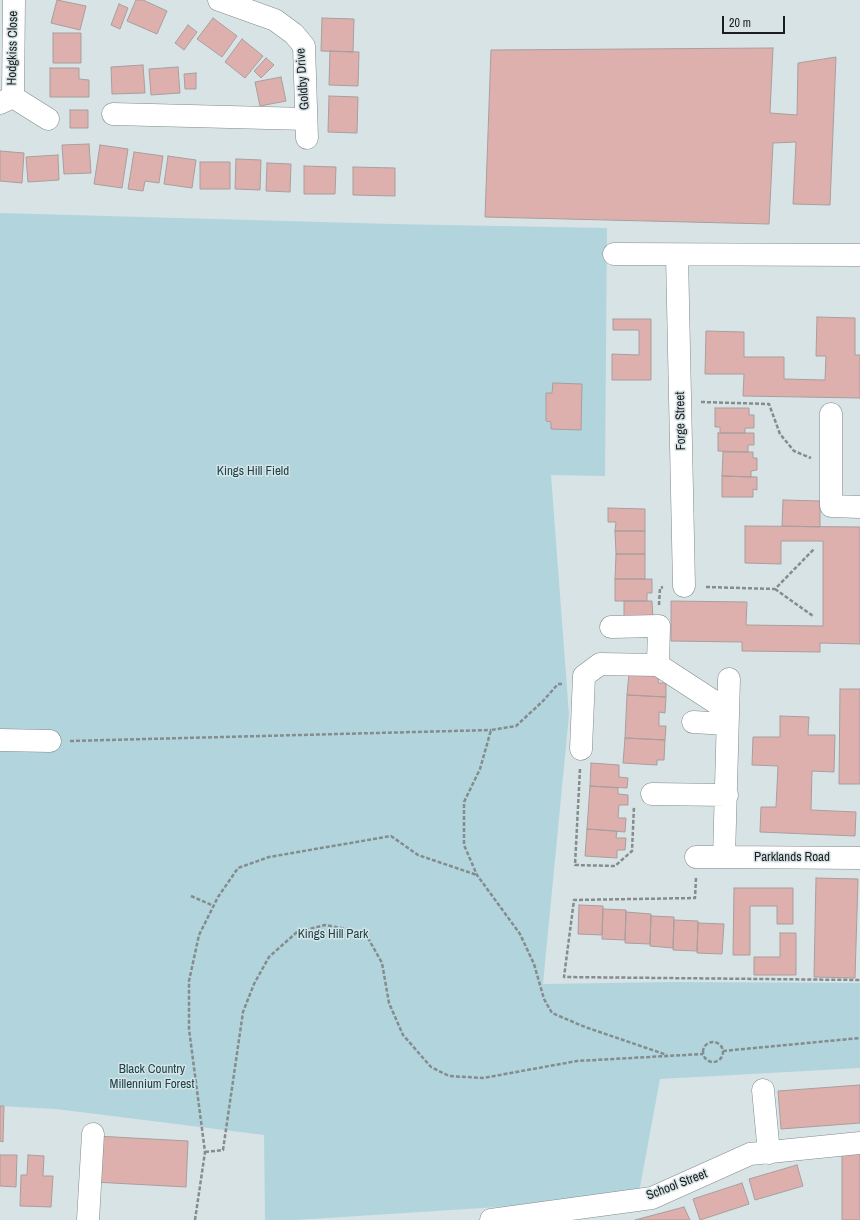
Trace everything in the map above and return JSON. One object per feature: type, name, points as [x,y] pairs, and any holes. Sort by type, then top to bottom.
[{"type":"street","name":"Hodgkiss Close","points":[[14,0],[6,100],[48,119]]},
{"type":"street","name":"Goldby Drive","points":[[113,114],[307,129],[304,46],[294,34],[275,20],[219,0]]},
{"type":"street","points":[[614,254],[860,255]]},
{"type":"street","name":"Forge Street","points":[[677,255],[684,586]]},
{"type":"street","points":[[831,414],[830,506],[860,507]]},
{"type":"street","points":[[611,627],[659,626],[658,665]]},
{"type":"street","points":[[580,759],[584,676],[600,664],[658,665],[727,717]]},
{"type":"street","points":[[724,857],[729,680]]},
{"type":"street","points":[[693,722],[727,717]]},
{"type":"street","points":[[0,740],[50,741]]},
{"type":"street","points":[[652,794],[726,795]]},
{"type":"street","name":"Parklands Road","points":[[696,857],[860,858]]},
{"type":"street","points":[[764,1090],[769,1153]]},
{"type":"street","points":[[88,1220],[93,1134]]},
{"type":"street","name":"School Street","points":[[490,1220],[579,1214],[652,1198],[750,1154],[860,1143]]},
{"type":"path","points":[[680,402],[769,404],[780,434],[794,451],[809,458],[831,457]]},
{"type":"path","points":[[775,589],[814,549]]},
{"type":"path","points":[[659,626],[660,588],[684,586],[775,589],[813,616]]},
{"type":"path","points":[[50,741],[491,730],[516,726],[543,701],[558,684],[584,683]]},
{"type":"path","points":[[491,730],[480,769],[464,802],[464,845],[477,875],[520,934],[534,964],[544,999],[552,1013],[586,1027],[670,1056]]},
{"type":"path","points":[[580,759],[575,865],[615,866],[632,851],[634,794],[652,794]]},
{"type":"path","points":[[195,1220],[205,1152],[189,1029],[189,981],[200,935],[214,906],[238,868],[269,857],[391,836],[418,855],[477,875]]},
{"type":"path","points":[[696,857],[695,898],[574,900],[564,977],[860,980]]},
{"type":"path","points":[[191,896],[214,906]]},
{"type":"path","points":[[205,1152],[223,1150],[244,1012],[254,984],[269,957],[297,932],[325,925],[352,930],[368,938],[382,963],[389,1003],[403,1035],[431,1067],[449,1076],[483,1078],[577,1061],[703,1054]]},
{"type":"path","points":[[723,1051],[860,1038]]},
{"type":"path","points":[[715,1042],[720,1045],[723,1051],[722,1057],[717,1061],[711,1062],[706,1059],[703,1054],[704,1047],[709,1043],[715,1042]]},
{"type":"green space","points":[[0,213],[392,224],[607,228],[605,476],[551,475],[569,715],[543,984],[673,982],[860,983],[860,1068],[660,1079],[638,1198],[296,1220],[265,1220],[264,1135],[56,1109],[0,1106],[0,748],[57,749],[55,731],[0,733]]},
{"type":"building","points":[[57,0],[86,6],[80,30],[51,23]]},
{"type":"building","points":[[136,0],[143,0],[167,11],[157,34],[127,21]]},
{"type":"building","points":[[119,4],[128,8],[120,29],[111,25]]},
{"type":"building","points":[[213,18],[237,36],[222,57],[197,39]]},
{"type":"building","points":[[322,18],[354,19],[353,52],[321,51]]},
{"type":"building","points":[[188,25],[197,32],[184,50],[175,43]]},
{"type":"building","points":[[53,33],[81,33],[81,63],[53,63]]},
{"type":"building","points":[[242,39],[263,56],[245,78],[225,62]]},
{"type":"building","points":[[773,48],[770,113],[797,115],[798,63],[836,57],[830,205],[793,204],[796,142],[773,143],[769,224],[485,217],[491,50]]},
{"type":"building","points":[[330,51],[359,52],[358,86],[329,85]]},
{"type":"building","points":[[266,58],[274,65],[261,78],[254,71]]},
{"type":"building","points":[[143,65],[145,93],[112,94],[111,67]]},
{"type":"building","points":[[178,67],[180,93],[151,95],[149,69]]},
{"type":"building","points":[[50,68],[79,68],[79,79],[89,80],[89,97],[50,97]]},
{"type":"building","points":[[196,73],[196,89],[185,89],[184,74]]},
{"type":"building","points":[[281,77],[286,101],[260,106],[255,82]]},
{"type":"building","points":[[329,96],[358,97],[357,133],[328,132]]},
{"type":"building","points":[[70,110],[88,110],[88,128],[70,128]]},
{"type":"building","points":[[89,144],[91,173],[64,174],[62,145]]},
{"type":"building","points":[[100,145],[128,149],[122,188],[94,184]]},
{"type":"building","points":[[0,151],[24,153],[22,183],[0,181]]},
{"type":"building","points":[[134,152],[163,156],[159,183],[145,181],[143,191],[128,189]]},
{"type":"building","points":[[58,155],[59,180],[28,182],[26,157]]},
{"type":"building","points":[[168,156],[196,160],[192,188],[164,184]]},
{"type":"building","points":[[236,159],[261,160],[260,190],[235,189]]},
{"type":"building","points":[[200,162],[230,162],[230,189],[200,189]]},
{"type":"building","points":[[267,163],[291,164],[290,192],[266,191]]},
{"type":"building","points":[[304,166],[336,167],[335,194],[304,194]]},
{"type":"building","points":[[353,167],[395,168],[395,196],[353,195]]},
{"type":"building","points":[[817,317],[855,318],[855,355],[860,355],[860,398],[743,396],[744,374],[705,374],[706,331],[744,332],[744,357],[784,357],[784,379],[825,380],[826,356],[816,356]]},
{"type":"building","points":[[613,319],[651,319],[651,380],[612,380],[612,354],[639,355],[639,330],[613,330]]},
{"type":"building","points":[[553,383],[582,384],[581,430],[551,429],[551,422],[546,421],[546,393],[552,393]]},
{"type":"building","points":[[715,408],[749,408],[749,415],[754,415],[754,428],[745,428],[745,433],[720,433],[720,427],[715,427]]},
{"type":"building","points":[[718,433],[754,433],[754,445],[748,445],[748,452],[718,451]]},
{"type":"building","points":[[723,452],[753,452],[753,458],[757,458],[757,470],[751,471],[751,477],[722,476]]},
{"type":"building","points":[[722,476],[757,477],[757,490],[753,489],[753,497],[722,497]]},
{"type":"building","points":[[783,500],[820,501],[820,527],[782,526]]},
{"type":"building","points":[[608,508],[645,509],[645,531],[615,531],[616,522],[608,522]]},
{"type":"building","points":[[745,526],[860,527],[860,644],[820,643],[820,652],[742,651],[742,642],[671,641],[671,601],[747,602],[746,625],[823,626],[823,541],[781,541],[781,564],[745,563]]},
{"type":"building","points":[[615,531],[645,531],[645,554],[616,554]]},
{"type":"building","points":[[616,554],[645,554],[645,579],[615,579]]},
{"type":"building","points":[[615,579],[652,579],[652,593],[647,593],[647,601],[615,601]]},
{"type":"building","points":[[624,601],[652,601],[653,621],[624,621]]},
{"type":"building","points":[[629,673],[659,675],[658,683],[666,683],[666,697],[627,695]]},
{"type":"building","points":[[840,689],[860,689],[860,784],[839,784]]},
{"type":"building","points":[[627,695],[666,697],[665,713],[659,712],[659,726],[666,726],[665,740],[625,738]]},
{"type":"building","points":[[780,716],[809,717],[808,735],[835,735],[834,772],[812,771],[811,810],[856,812],[855,836],[760,832],[761,807],[776,807],[778,766],[752,765],[753,737],[780,737]]},
{"type":"building","points":[[625,738],[665,740],[664,760],[657,760],[657,765],[623,763]]},
{"type":"building","points":[[591,763],[619,765],[619,777],[628,778],[627,788],[590,786]]},
{"type":"building","points":[[590,786],[618,788],[618,794],[628,795],[628,805],[619,805],[618,818],[626,818],[625,832],[587,829]]},
{"type":"building","points":[[587,829],[617,831],[616,838],[626,838],[625,850],[617,850],[617,858],[585,856]]},
{"type":"building","points":[[816,878],[858,879],[855,978],[814,977]]},
{"type":"building","points":[[734,888],[793,888],[793,924],[777,924],[777,906],[750,906],[750,955],[733,955]]},
{"type":"building","points":[[579,905],[603,906],[602,935],[578,934]]},
{"type":"building","points":[[603,909],[626,910],[625,940],[602,939]]},
{"type":"building","points":[[626,912],[651,914],[650,944],[625,943]]},
{"type":"building","points":[[651,916],[674,917],[673,948],[650,946]]},
{"type":"building","points":[[674,920],[698,921],[697,951],[673,950]]},
{"type":"building","points":[[698,923],[724,924],[722,954],[697,953]]},
{"type":"building","points":[[780,933],[796,933],[796,975],[754,975],[754,957],[780,957]]},
{"type":"building","points":[[860,1085],[860,1123],[781,1129],[778,1091]]},
{"type":"building","points":[[0,1106],[4,1106],[3,1142],[0,1141]]},
{"type":"building","points":[[96,1136],[188,1141],[186,1187],[94,1182]]},
{"type":"building","points":[[842,1150],[860,1150],[860,1220],[842,1220]]},
{"type":"building","points":[[0,1155],[17,1155],[16,1187],[0,1186]]},
{"type":"building","points":[[28,1155],[44,1156],[43,1176],[53,1176],[51,1207],[20,1206],[21,1175],[27,1175]]},
{"type":"building","points":[[797,1165],[803,1186],[755,1200],[749,1179]]},
{"type":"building","points":[[742,1183],[749,1204],[700,1220],[693,1199]]},
{"type":"building","points":[[684,1207],[690,1220],[635,1220]]},
{"type":"park label","name":"Kings Hill Field","points":[[253,472]]},
{"type":"park label","name":"Kings Hill Park","points":[[333,935]]},
{"type":"park label","name":"Black Country Millennium Forest","points":[[152,1078]]}]
